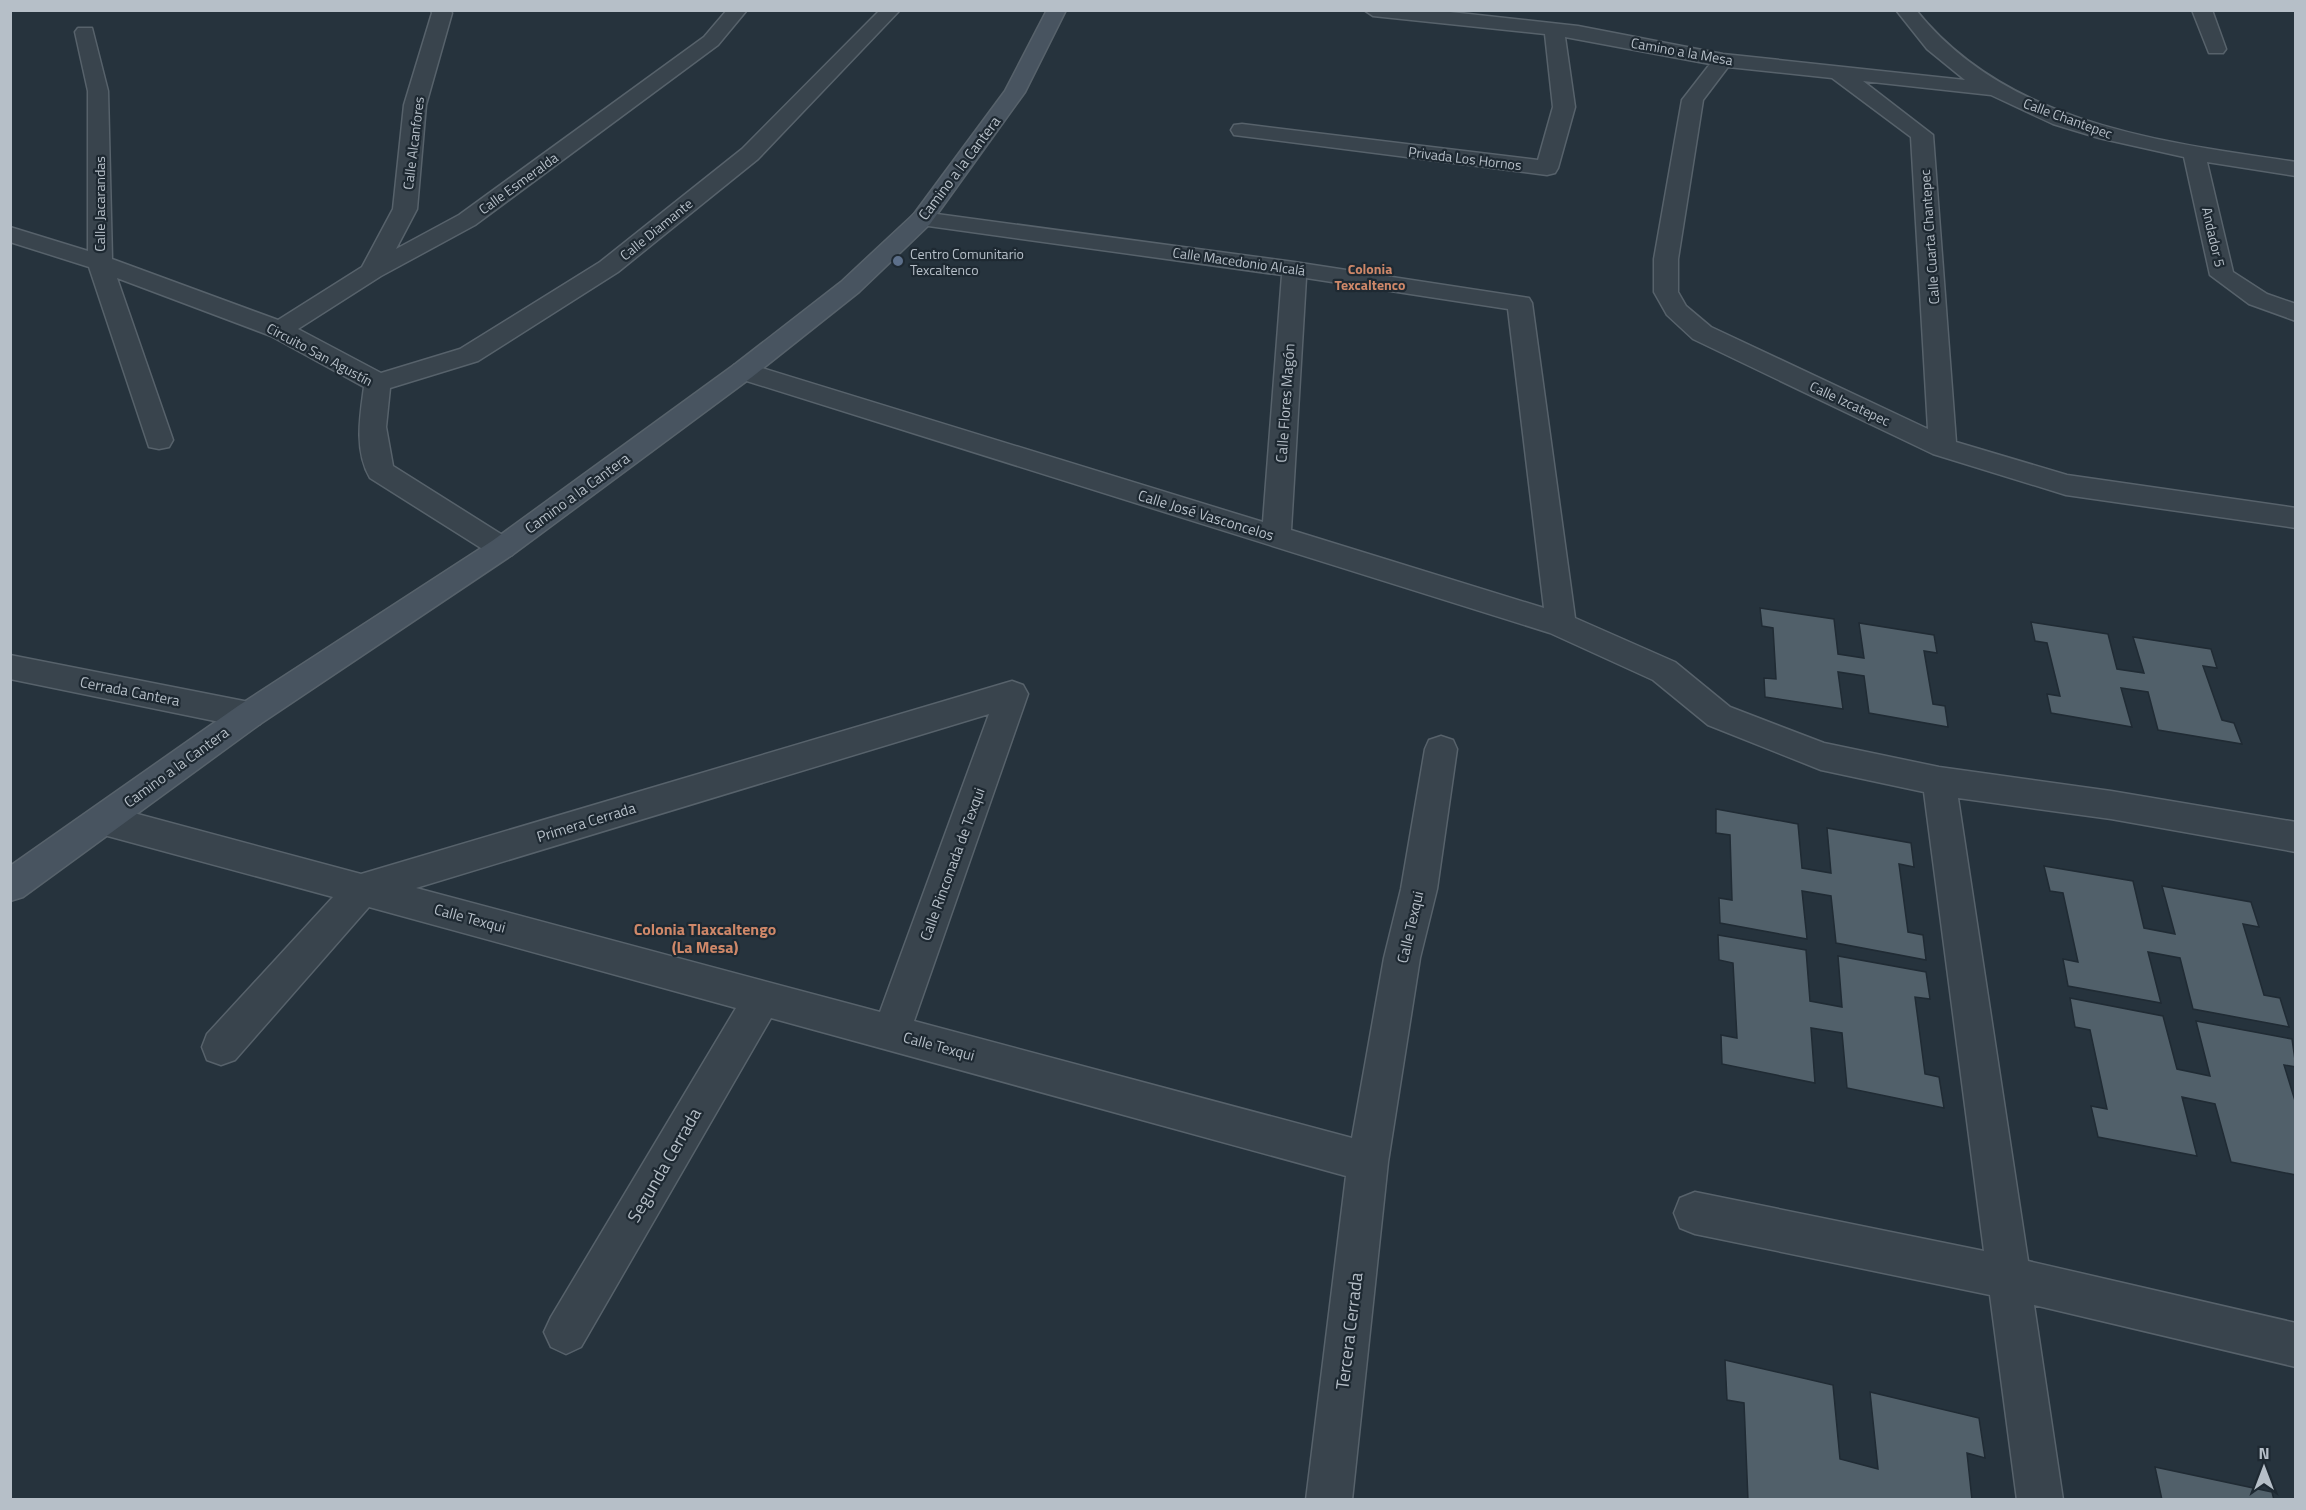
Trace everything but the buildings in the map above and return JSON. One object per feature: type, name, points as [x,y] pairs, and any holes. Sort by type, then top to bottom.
[{"type":"street","name":"Calle Alcanfores","points":[[372,271],[405,209],[415,105],[442,12],[440,10]]},
{"type":"street","name":"Calle Esmeralda","points":[[280,330],[372,271],[467,220],[711,41],[738,10]]},
{"type":"street","name":"Calle Diamante","points":[[378,382],[470,355],[609,267],[750,154],[891,10]]},
{"type":"street","name":"Camino a la Cantera","points":[[10,886],[249,715],[502,548],[743,371],[850,286],[922,219],[1015,92],[1057,10]]},
{"type":"street","name":"Camino a la Mesa","points":[[1373,10],[1578,32],[1723,60],[1992,88]]},
{"type":"street","points":[[1572,10],[1578,32]]},
{"type":"street","name":"Calle Chantepec","points":[[1905,10],[1938,48],[1992,88],[2094,130],[2194,154],[2295,169]]},
{"type":"street","points":[[2202,10],[2216,49]]},
{"type":"street","name":"Privada Los Hornos","points":[[1242,130],[1547,168],[1564,106],[1554,30]]},
{"type":"street","name":"Calle Jacarandas","points":[[85,32],[98,91],[100,263],[159,440]]},
{"type":"street","name":"Calle Izcatepec","points":[[1723,60],[1693,100],[1666,259],[1666,292],[1676,310],[1702,333],[1943,447],[2066,485],[2295,518]]},
{"type":"street","name":"Calle Cuarta Chantepec","points":[[1835,70],[1922,135],[1943,447]]},
{"type":"street","name":"Andador 5","points":[[2194,154],[2222,275],[2258,299],[2295,313]]},
{"type":"street","name":"Calle Macedonio Alcalá","points":[[922,219],[1294,269],[1520,303],[1561,625]]},
{"type":"street","name":"Circuito San Agustín","points":[[10,234],[100,263],[280,330],[378,382],[372,427],[380,471],[502,548]]},
{"type":"street","name":"Calle Flores Magón","points":[[1276,536],[1294,269]]},
{"type":"street","name":"Calle José Vasconcelos","points":[[743,371],[1561,625],[1665,671],[1719,716],[1821,756],[1939,781],[2111,805],[2295,837]]},
{"type":"street","name":"Cerrada Cantera","points":[[10,668],[249,715]]},
{"type":"street","name":"Primera Cerrada","points":[[363,889],[1012,694]]},
{"type":"street","name":"Calle Rinconada de Texqui","points":[[891,1033],[1012,694]]},
{"type":"street","name":"Calle Texqui","points":[[104,820],[1368,1162],[1402,958],[1419,889],[1441,749]]},
{"type":"street","points":[[1939,781],[2040,1500]]},
{"type":"street","points":[[222,1047],[363,889]]},
{"type":"street","name":"Segunda Cerrada","points":[[566,1332],[762,999]]},
{"type":"street","name":"Tercera Cerrada","points":[[1329,1500],[1368,1162]]},
{"type":"street","points":[[1695,1213],[2010,1278],[2295,1346]]},
{"type":"place","name":"Centro Comunitario Texcaltenco","points":[[898,261]]},
{"type":"district","name":"Colonia Texcaltenco","points":[[1370,276]]},
{"type":"district","name":"Colonia Tlaxcaltengo (La Mesa)","points":[[705,938]]}]
